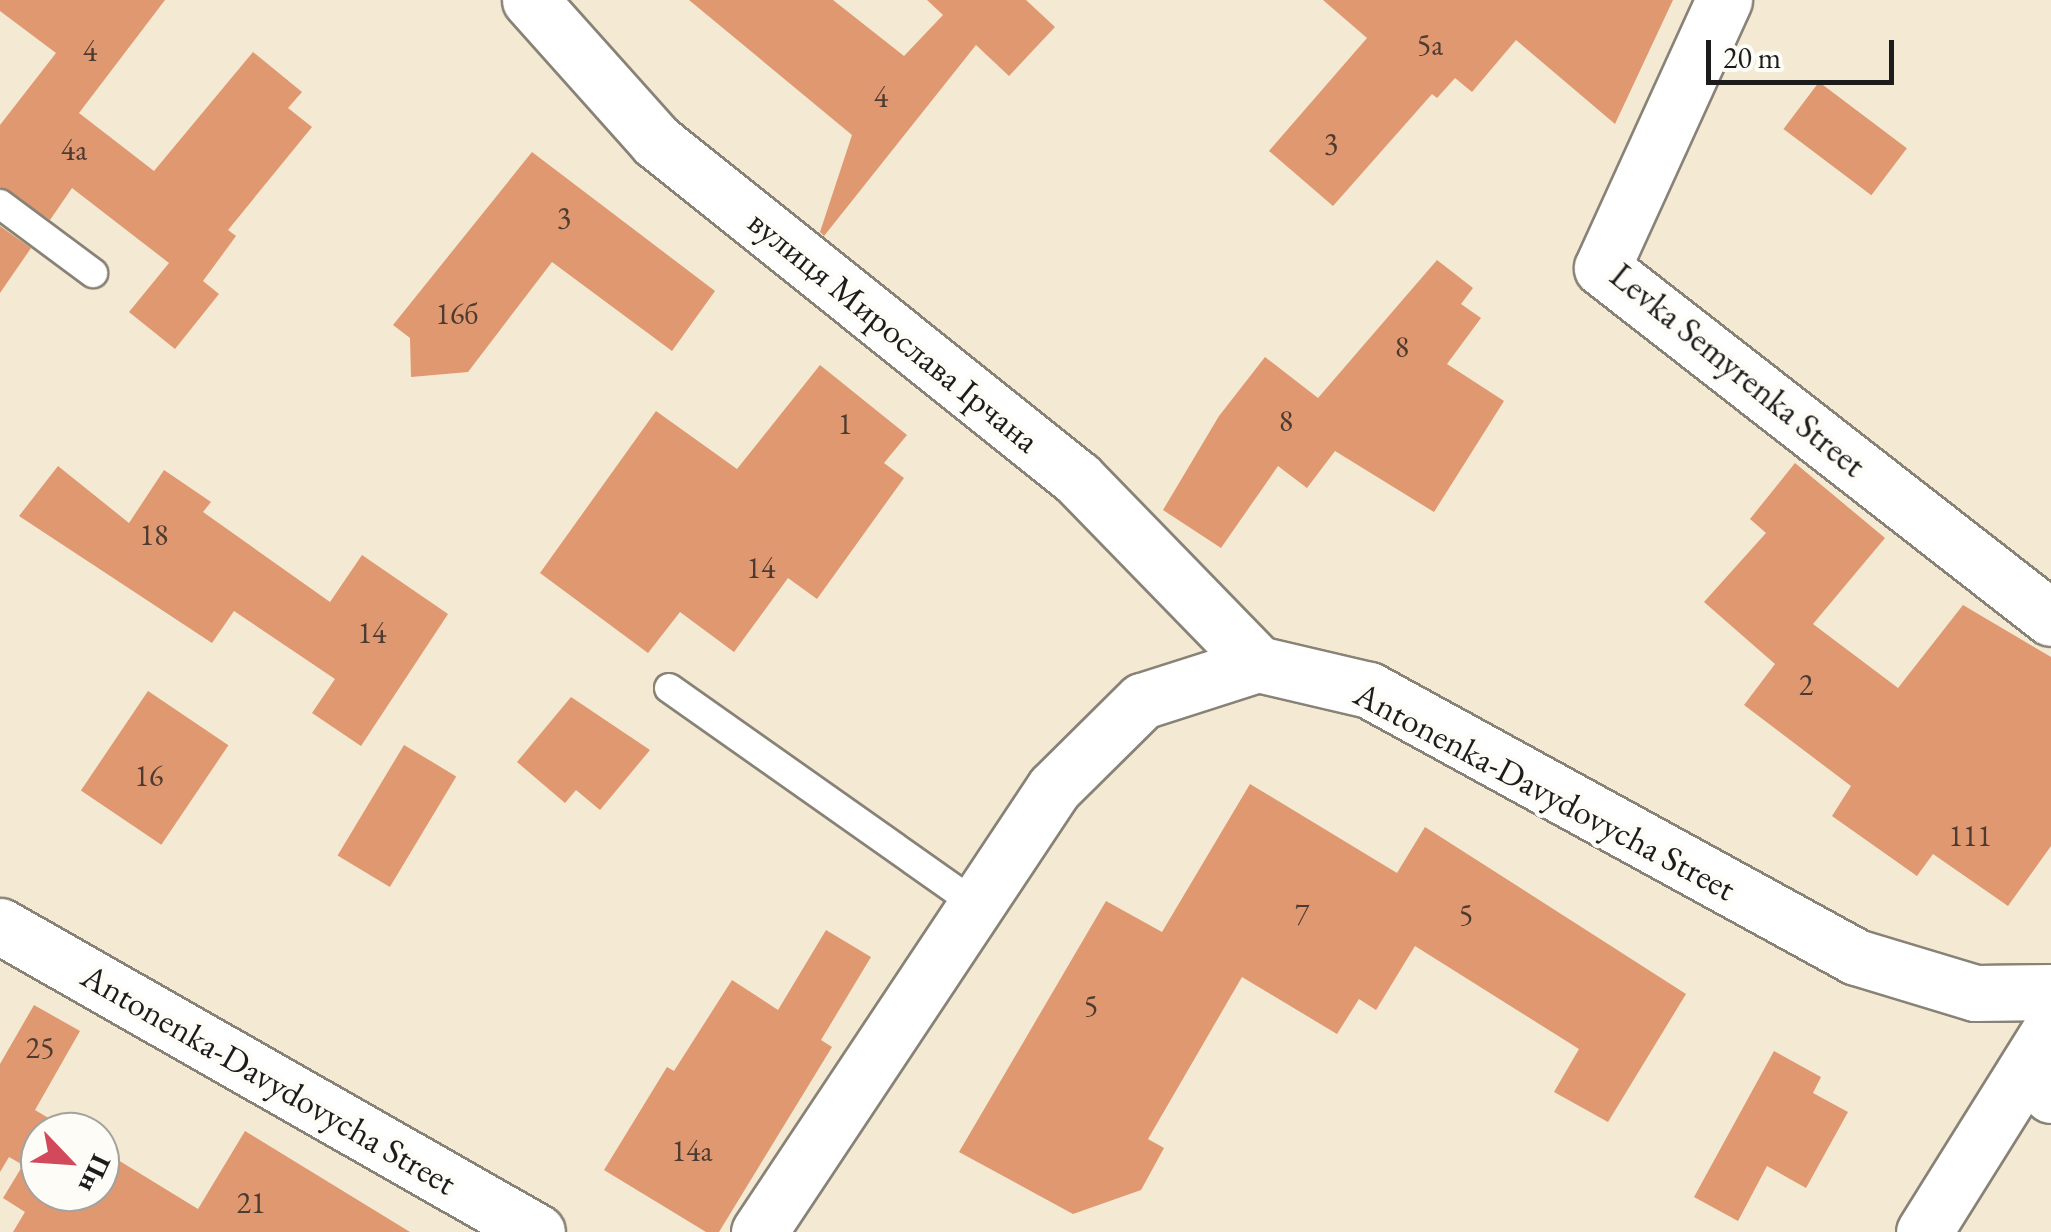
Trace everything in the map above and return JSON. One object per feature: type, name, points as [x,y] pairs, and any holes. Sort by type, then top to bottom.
[{"type":"street","name":"вулиця Мирослава Ірчана","points":[[530,0],[656,141],[1078,478],[1258,664]]},
{"type":"street","name":"Levka Semyrenka Street","points":[[1724,0],[1602,268],[2051,618]]},
{"type":"street","points":[[759,1232],[1054,788],[1142,701],[1258,664]]},
{"type":"street","name":"Antonenka-Davydovycha Street","points":[[1258,664],[1369,690],[1856,957],[1975,993],[2051,992]]},
{"type":"street","name":"Antonenka-Davydovycha Street","points":[[0,926],[537,1232]]},
{"type":"street","points":[[1924,1232],[2051,1029]]},
{"type":"street","points":[[2051,1058],[2051,1095]]},
{"type":"lane","points":[[0,204],[93,273]]},
{"type":"lane","points":[[669,688],[978,906]]},
{"type":"building","points":[[0,0],[165,0],[79,113],[154,171],[253,52],[302,92],[288,108],[312,127],[228,230],[236,236],[203,281],[219,294],[175,349],[129,312],[169,263],[72,188],[50,220],[0,187],[0,125],[56,53],[0,11]]},
{"type":"building","points":[[689,0],[833,0],[904,56],[943,15],[927,0],[1026,0],[1055,27],[1009,76],[976,45],[824,236],[820,232],[852,135]]},
{"type":"building","points":[[1323,0],[1673,0],[1615,124],[1516,40],[1472,92],[1455,78],[1437,98],[1432,94],[1333,206],[1269,151],[1367,38]]},
{"type":"building","points":[[1819,82],[1907,148],[1871,195],[1783,129]]},
{"type":"building","points":[[532,152],[715,291],[672,351],[552,262],[468,372],[411,377],[410,338],[393,325]]},
{"type":"building","points":[[0,226],[31,248],[0,293]]},
{"type":"building","points":[[1437,260],[1473,288],[1461,304],[1481,318],[1447,364],[1504,401],[1434,512],[1335,451],[1307,488],[1278,466],[1221,548],[1163,510],[1219,416],[1265,357],[1318,398]]},
{"type":"building","points":[[820,365],[907,435],[884,463],[904,478],[817,599],[788,578],[734,652],[680,612],[648,653],[540,573],[656,411],[737,469]]},
{"type":"building","points":[[1795,463],[1885,538],[1813,624],[1898,688],[1963,605],[2051,657],[2051,846],[2008,906],[1933,854],[1917,876],[1832,816],[1851,786],[1744,705],[1775,664],[1704,602],[1766,533],[1750,519]]},
{"type":"building","points":[[58,466],[129,523],[164,470],[211,502],[203,512],[330,602],[362,555],[448,614],[361,746],[312,713],[335,679],[234,611],[212,643],[19,516]]},
{"type":"building","points":[[148,691],[228,745],[161,845],[81,790]]},
{"type":"building","points":[[571,697],[650,750],[600,810],[576,790],[565,803],[517,762]]},
{"type":"building","points":[[404,745],[456,776],[390,887],[338,856]]},
{"type":"building","points":[[1250,784],[1397,873],[1425,827],[1686,994],[1608,1122],[1554,1092],[1579,1049],[1415,946],[1376,1010],[1359,999],[1337,1034],[1242,977],[1148,1139],[1164,1148],[1141,1190],[1073,1214],[959,1152],[1106,901],[1162,932]]},
{"type":"building","points":[[826,930],[871,957],[821,1040],[832,1047],[719,1232],[706,1232],[604,1170],[667,1067],[674,1071],[732,980],[778,1010]]},
{"type":"building","points":[[34,1005],[80,1031],[35,1110],[38,1112],[20,1112],[20,1163],[9,1157],[0,1172],[0,1064]]},
{"type":"building","points":[[1774,1051],[1821,1077],[1813,1093],[1848,1112],[1806,1188],[1767,1166],[1738,1221],[1694,1197]]},
{"type":"building","points":[[245,1131],[410,1232],[13,1232],[25,1212],[120,1212],[120,1161],[198,1209]]},
{"type":"building","points":[[20,1170],[20,1209],[3,1198]]}]
